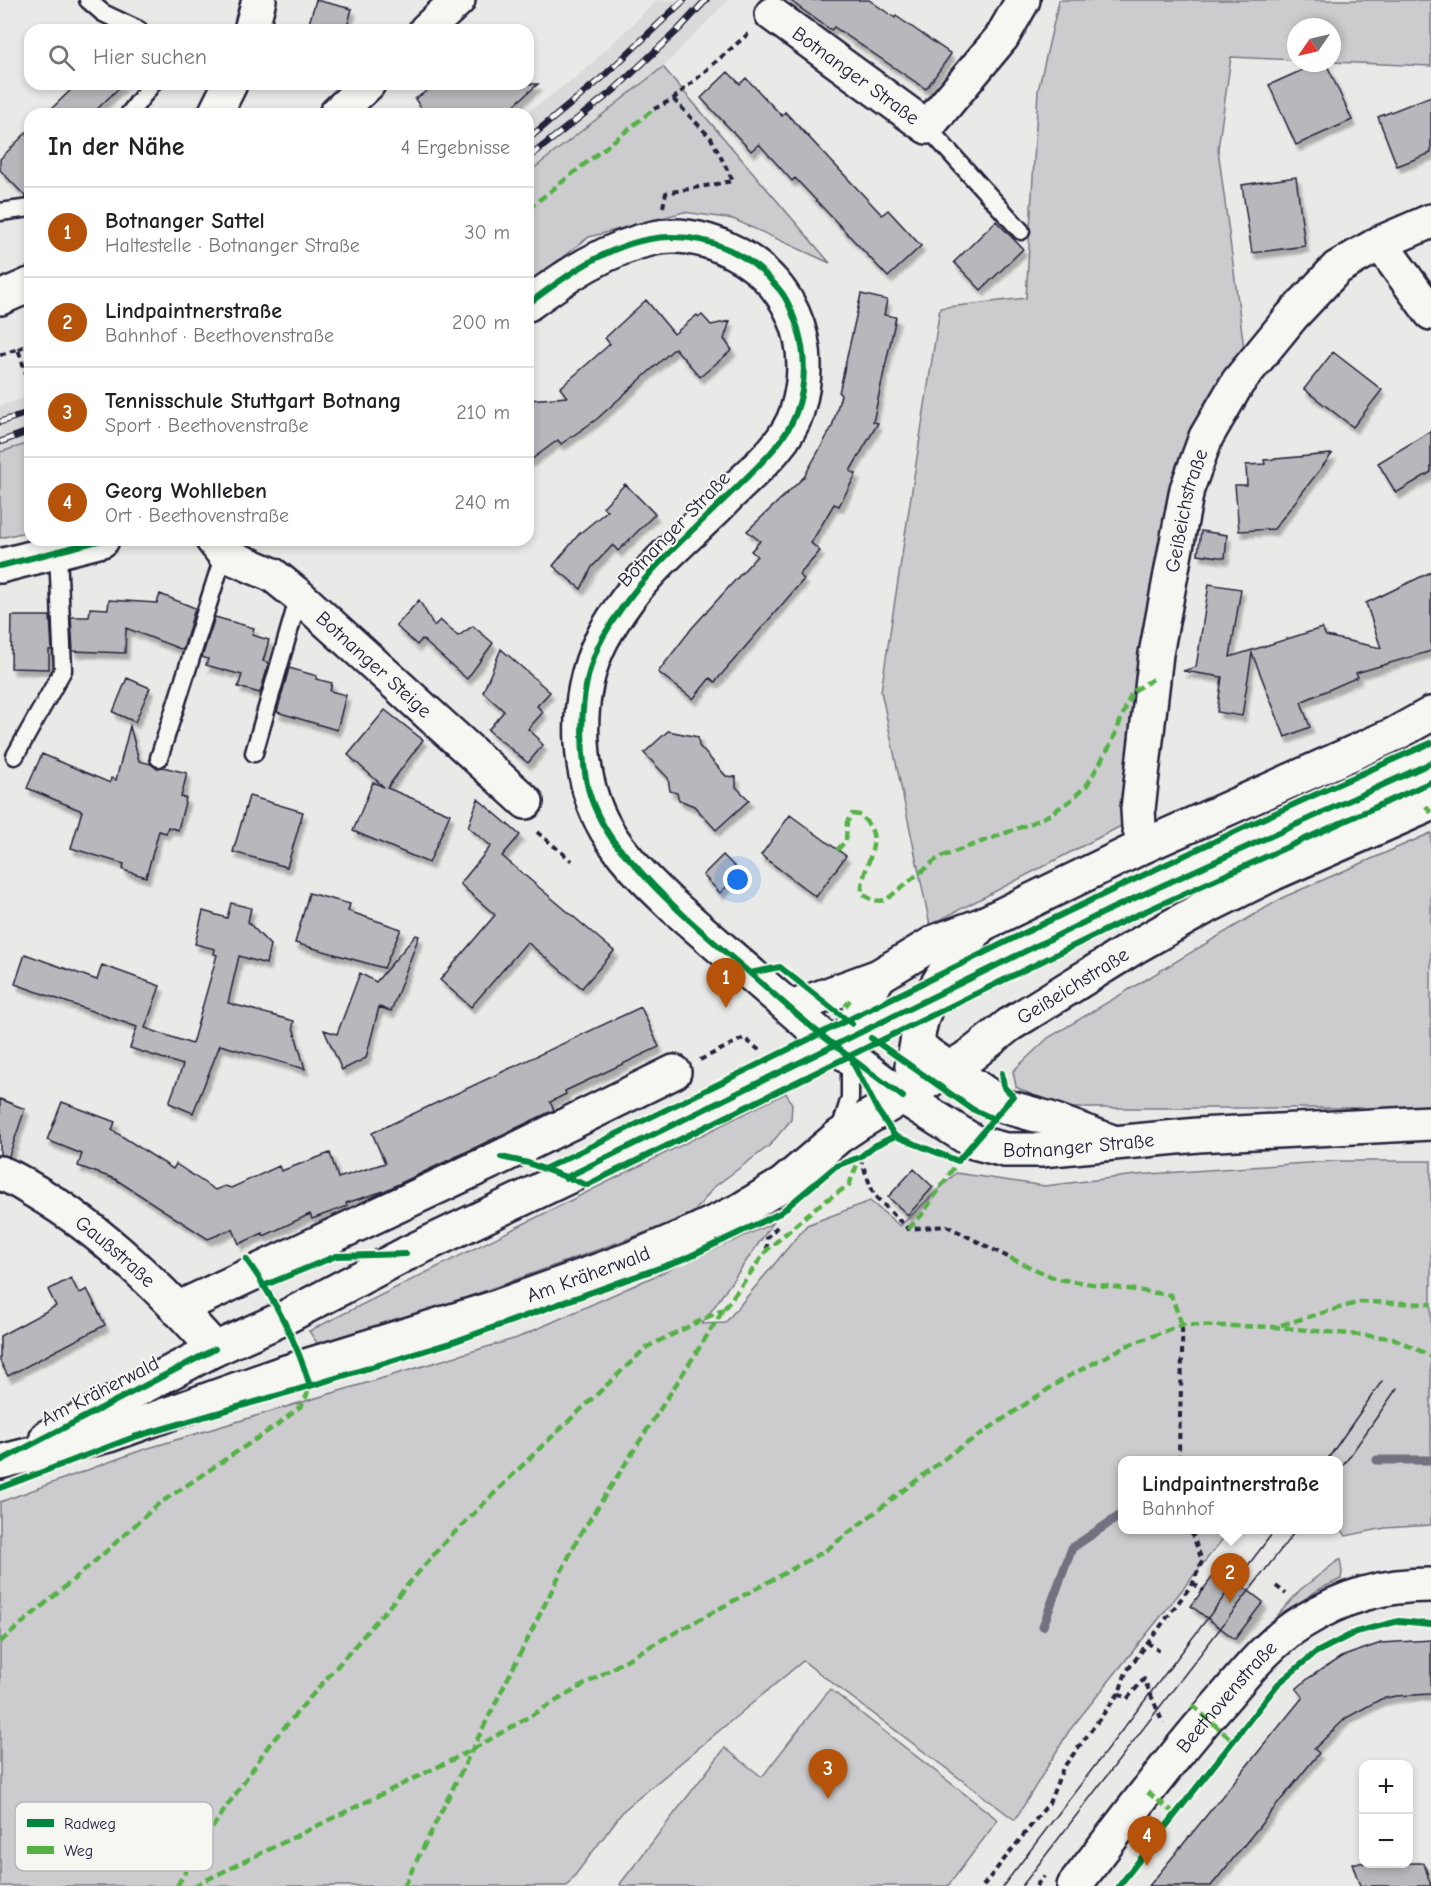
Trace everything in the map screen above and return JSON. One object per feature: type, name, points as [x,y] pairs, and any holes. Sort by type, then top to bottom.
[{"type":"main road","points":[[253,24],[259,0]]},
{"type":"main road","points":[[432,24],[458,0]]},
{"type":"main road","name":"Botnanger Straße","points":[[772,14],[927,127],[1002,37],[1023,0]]},
{"type":"main road","points":[[218,108],[227,90]]},
{"type":"main road","points":[[342,108],[362,90]]},
{"type":"main road","name":"Geißeichstraße","points":[[1146,845],[1139,826],[1138,809],[1156,654],[1187,489],[1206,437],[1239,382],[1292,316],[1337,268],[1380,243],[1431,221]]},
{"type":"main road","name":"Botnanger Straße","points":[[534,300],[606,254],[656,237],[684,236],[712,242],[745,257],[768,275],[782,292],[803,347],[804,380],[796,414],[781,441],[661,561],[627,599],[602,639],[591,666],[586,689],[582,740],[585,775],[592,802],[612,839],[667,900],[850,1057],[891,1088],[974,1142],[1005,1150],[1041,1150],[1198,1135],[1431,1123]]},
{"type":"main road","points":[[1380,243],[1431,313]]},
{"type":"main road","points":[[0,298],[24,288]]},
{"type":"main road","points":[[0,566],[78,546]]},
{"type":"main road","name":"Botnanger Steige","points":[[219,547],[273,575],[526,802]]},
{"type":"main road","points":[[791,1008],[879,975],[938,941],[981,925],[1146,845],[1395,734],[1431,714]]},
{"type":"main road","name":"Am Kräherwald","points":[[0,1461],[215,1349],[284,1318],[406,1254],[580,1171],[1113,908],[1431,763]]},
{"type":"main road","name":"Geißeichstraße","points":[[849,1147],[891,1088],[949,1069],[970,1056],[1009,1025],[1202,909],[1274,873],[1431,804]]},
{"type":"main road","points":[[891,1088],[918,1045],[919,1029],[927,1006],[955,957],[981,925]]},
{"type":"main road","points":[[850,1057],[854,1025],[879,975]]},
{"type":"main road","points":[[918,1045],[1004,1106],[1050,1119],[1117,1144]]},
{"type":"main road","points":[[177,1309],[501,1157],[674,1072]]},
{"type":"main road","name":"Am Kräherwald","points":[[0,1461],[109,1435],[280,1374],[494,1308],[633,1258],[739,1211],[849,1147]]},
{"type":"main road","name":"Gaußstraße","points":[[0,1173],[9,1176],[74,1216],[142,1275],[215,1349]]},
{"type":"main road","points":[[215,1349],[236,1368],[280,1374]]},
{"type":"main road","name":"Beethovenstraße","points":[[1074,1886],[1206,1718],[1258,1658],[1300,1623],[1333,1605],[1376,1589],[1401,1585],[1431,1585]]},
{"type":"lane","points":[[88,0],[103,13],[126,24]]},
{"type":"lane","points":[[134,108],[147,90]]},
{"type":"lane","points":[[927,127],[1021,231]]},
{"type":"lane","points":[[0,212],[24,209]]},
{"type":"lane","points":[[159,758],[219,547]]},
{"type":"lane","points":[[15,756],[63,670],[58,551]]},
{"type":"lane","points":[[254,753],[298,596]]},
{"type":"lane","points":[[849,1147],[850,1057]]},
{"type":"path","points":[[654,109],[673,99],[772,14]]},
{"type":"path","points":[[666,193],[733,181],[711,138],[673,99]]},
{"type":"path","points":[[0,356],[24,346]]},
{"type":"path","points":[[18,349],[24,368]]},
{"type":"path","points":[[548,842],[572,861]]},
{"type":"path","points":[[674,1072],[744,1038],[761,1051]]},
{"type":"path","points":[[849,1147],[874,1195],[908,1229],[947,1226],[1010,1258]]},
{"type":"path","points":[[767,1250],[767,1238],[782,1222]]},
{"type":"path","points":[[1179,1456],[1183,1360],[1182,1325]]},
{"type":"path","points":[[983,1886],[1049,1803],[1063,1768],[1119,1693],[1126,1672],[1147,1642],[1193,1583],[1202,1561],[1192,1534]]},
{"type":"path","points":[[1193,1583],[1204,1591]]},
{"type":"path","points":[[1276,1586],[1286,1594]]},
{"type":"path","points":[[1147,1642],[1159,1651]]},
{"type":"path","points":[[1119,1693],[1127,1699],[1144,1678],[1163,1723],[1170,1714]]},
{"type":"shaded area","points":[[657,0],[728,0],[663,67],[534,168],[534,108],[585,70]]},
{"type":"shaded area","points":[[1059,0],[1431,0],[1431,66],[1341,62],[1341,18],[1287,18],[1287,60],[1231,57],[1218,149],[1244,348],[1203,408],[1176,466],[1165,507],[1158,584],[1125,824],[930,925],[881,691],[940,308],[1026,298],[1038,91]]},
{"type":"shaded area","points":[[663,67],[830,263],[733,219],[684,212],[589,237],[534,278],[534,168]]},
{"type":"shaded area","points":[[24,398],[24,445],[0,452],[0,406]]},
{"type":"shaded area","points":[[24,445],[24,532],[0,538],[0,452]]},
{"type":"shaded area","points":[[1431,833],[1431,1110],[1057,1108],[1016,1087],[1013,1071],[1048,1038],[1284,897]]},
{"type":"shaded area","points":[[786,1093],[792,1104],[791,1120],[769,1146],[714,1187],[694,1212],[677,1221],[462,1299],[319,1346],[309,1331]]},
{"type":"shaded area","points":[[1336,1161],[1431,1161],[1431,1525],[1385,1528],[1346,1536],[1343,1532],[1343,1456],[1118,1456],[1118,1534],[1227,1534],[1069,1731],[1015,1820],[803,1661],[624,1810],[567,1886],[0,1886],[0,1502],[142,1450],[517,1338],[773,1223],[702,1324],[725,1323],[807,1225],[870,1201],[900,1226],[956,1173],[1045,1186],[1136,1175]]},
{"type":"shaded area","points":[[1340,1559],[1341,1579],[1318,1590],[1279,1617],[1277,1616],[1301,1589]]},
{"type":"shaded area","points":[[830,1689],[998,1820],[948,1886],[622,1886],[620,1884],[725,1748],[762,1777]]},
{"type":"building","points":[[316,0],[352,9],[348,24],[309,24]]},
{"type":"building","points":[[789,0],[869,0],[951,54],[926,89],[834,27],[831,30]]},
{"type":"building","points":[[728,72],[740,84],[746,78],[782,116],[785,112],[882,215],[888,210],[921,246],[888,277],[795,178],[792,181],[759,144],[751,151],[701,98]]},
{"type":"building","points":[[1298,72],[1330,72],[1352,120],[1296,145],[1269,85]]},
{"type":"building","points":[[71,90],[117,90],[98,108],[52,108]]},
{"type":"building","points":[[428,90],[531,90],[511,108],[421,108],[415,99]]},
{"type":"building","points":[[1431,96],[1431,153],[1397,166],[1378,117]]},
{"type":"building","points":[[24,135],[24,195],[0,170],[0,159]]},
{"type":"building","points":[[1296,177],[1305,246],[1252,253],[1242,185]]},
{"type":"building","points":[[996,221],[1023,249],[981,290],[954,262]]},
{"type":"building","points":[[861,294],[887,300],[884,315],[896,317],[873,422],[878,423],[850,471],[856,474],[839,506],[834,504],[811,543],[820,551],[799,575],[804,579],[715,682],[710,678],[693,699],[658,672],[692,628],[757,556],[751,551],[760,541],[747,531],[804,477],[832,427],[841,395],[839,393]]},
{"type":"building","points":[[646,300],[674,334],[697,315],[699,317],[702,315],[711,325],[730,321],[724,339],[732,350],[700,377],[675,348],[597,419],[561,444],[558,440],[534,458],[534,400],[567,397],[560,388],[610,344],[605,338]]},
{"type":"building","points":[[1333,352],[1382,390],[1353,427],[1304,389]]},
{"type":"building","points":[[1431,431],[1431,472],[1396,493],[1378,463]]},
{"type":"building","points":[[1332,454],[1274,529],[1239,531],[1235,485],[1247,485],[1246,465],[1265,464],[1264,460]]},
{"type":"building","points":[[625,484],[655,514],[618,551],[613,545],[592,567],[581,589],[553,566],[579,534],[607,511],[603,507]]},
{"type":"building","points":[[1201,531],[1227,535],[1225,558],[1198,554]]},
{"type":"building","points":[[1431,572],[1431,651],[1356,673],[1358,677],[1301,702],[1310,727],[1285,737],[1252,653],[1242,716],[1217,712],[1222,677],[1183,671],[1196,667],[1209,584],[1241,589],[1230,657],[1322,628],[1326,636],[1381,648],[1366,603]]},
{"type":"building","points":[[160,594],[195,608],[183,650],[126,628],[125,653],[73,651],[71,617],[89,617],[90,608],[108,609],[109,600],[157,603]]},
{"type":"building","points":[[419,600],[434,626],[440,620],[458,636],[473,626],[493,643],[467,679],[422,639],[417,645],[396,626]]},
{"type":"building","points":[[12,616],[50,616],[52,650],[49,650],[49,669],[11,668]]},
{"type":"building","points":[[215,617],[254,628],[252,635],[269,640],[263,661],[269,663],[260,693],[238,687],[242,675],[206,665],[208,659],[202,657]]},
{"type":"building","points":[[501,649],[550,692],[537,706],[543,712],[528,729],[543,745],[528,763],[488,730],[504,711],[483,692]]},
{"type":"building","points":[[289,668],[332,683],[330,691],[346,695],[337,730],[277,712]]},
{"type":"building","points":[[127,678],[150,688],[135,722],[113,712]]},
{"type":"building","points":[[385,710],[423,740],[387,788],[450,814],[429,863],[353,831],[373,782],[384,787],[348,755]]},
{"type":"building","points":[[130,726],[139,761],[156,768],[163,767],[187,773],[181,797],[186,798],[178,830],[168,827],[166,833],[159,831],[146,877],[123,870],[124,864],[71,848],[82,811],[27,788],[42,754],[110,783],[111,778],[116,780]]},
{"type":"building","points":[[668,731],[698,737],[699,746],[726,776],[736,777],[736,787],[749,800],[716,830],[694,806],[679,800],[677,793],[670,791],[668,778],[644,753]]},
{"type":"building","points":[[249,796],[303,812],[287,867],[233,852]]},
{"type":"building","points":[[478,799],[520,835],[502,856],[614,951],[582,988],[527,942],[471,1007],[440,980],[495,915],[460,884],[491,846],[468,827]]},
{"type":"building","points":[[790,815],[846,856],[816,897],[761,855]]},
{"type":"building","points":[[723,855],[741,873],[720,893],[703,875]]},
{"type":"building","points":[[309,893],[350,904],[348,911],[401,929],[384,968],[295,943]]},
{"type":"building","points":[[231,903],[251,908],[248,922],[270,945],[266,964],[239,956],[228,1003],[294,1021],[293,1027],[305,1069],[220,1045],[193,1113],[169,1103],[183,1065],[130,1048],[137,1027],[15,984],[25,954],[97,980],[102,965],[160,986],[145,1028],[192,1044],[217,955],[214,954],[215,949],[195,944],[203,911],[227,918]]},
{"type":"building","points":[[416,935],[419,936],[391,1011],[379,1007],[366,1058],[342,1070],[324,1030],[337,1034],[360,973],[376,982]]},
{"type":"building","points":[[641,1007],[659,1047],[565,1091],[566,1094],[550,1102],[554,1110],[384,1191],[346,1203],[347,1206],[312,1219],[310,1214],[264,1236],[263,1233],[239,1244],[233,1229],[208,1239],[115,1179],[78,1166],[82,1154],[47,1140],[62,1102],[115,1122],[112,1130],[173,1169],[176,1164],[215,1190],[225,1186],[231,1188],[279,1166],[281,1171],[330,1153],[338,1178],[385,1163],[372,1133]]},
{"type":"building","points":[[0,1099],[25,1109],[9,1156],[0,1155]]},
{"type":"building","points":[[914,1169],[933,1187],[908,1215],[888,1197]]},
{"type":"building","points":[[71,1278],[79,1294],[87,1289],[105,1325],[8,1376],[0,1361],[0,1336],[56,1306],[48,1290]]},
{"type":"building","points":[[1219,1568],[1263,1602],[1235,1639],[1191,1606]]},
{"type":"building","points":[[1431,1640],[1431,1694],[1381,1699],[1346,1718],[1314,1749],[1319,1753],[1211,1886],[1149,1886],[1303,1697],[1296,1689],[1341,1657],[1381,1643]]},
{"type":"building","points":[[1352,1863],[1359,1863],[1359,1868],[1413,1868],[1413,1863],[1424,1863],[1431,1886],[1360,1886]]},
{"type":"waterway","points":[[1377,1460],[1431,1460]]},
{"type":"waterway","points":[[1043,1626],[1072,1548],[1118,1517]]},
{"type":"tram line","points":[[1330,1456],[1382,1381]]},
{"type":"tram line","points":[[1343,1466],[1397,1388]]},
{"type":"tram line","points":[[1003,1886],[1272,1534]]},
{"type":"tram line","points":[[1022,1886],[1293,1534]]},
{"type":"railway","points":[[534,134],[603,77],[684,0]]},
{"type":"railway","points":[[534,153],[614,90],[679,29],[706,0]]},
{"type":"railway","points":[[0,422],[24,414]]},
{"type":"railway","points":[[0,442],[24,433]]},
{"type":"marked path","points":[[534,204],[654,109]]},
{"type":"marked path","points":[[837,850],[846,841],[847,822],[852,814],[860,815],[870,827],[873,837],[862,893],[873,900],[886,900],[938,858],[1047,816],[1070,801],[1087,785],[1112,742],[1132,692],[1153,679]]},
{"type":"marked path","points":[[1426,806],[1431,813]]},
{"type":"marked path","points":[[837,1017],[850,1000]]},
{"type":"marked path","points":[[404,1886],[578,1538],[724,1309],[767,1250],[815,1208],[849,1185],[860,1157]]},
{"type":"marked path","points":[[908,1229],[921,1216],[961,1157]]},
{"type":"marked path","points":[[1010,1258],[1057,1279],[1171,1295],[1182,1325]]},
{"type":"marked path","points":[[1281,1325],[1360,1302],[1431,1304]]},
{"type":"marked path","points":[[213,1827],[269,1745],[443,1544],[647,1347],[724,1309]]},
{"type":"marked path","points":[[194,1886],[470,1751],[647,1648],[825,1551],[952,1453],[1065,1378],[1126,1346],[1182,1325],[1275,1327],[1393,1338],[1431,1356]]},
{"type":"marked path","points":[[0,1642],[157,1505],[280,1423],[301,1406],[307,1395],[309,1383]]},
{"type":"marked path","points":[[1192,1705],[1233,1741]]},
{"type":"marked path","points":[[1147,1792],[1176,1814]]},
{"type":"marked path","points":[[177,1886],[186,1871]]},
{"type":"cycle path","points":[[534,300],[576,270],[612,251],[650,239],[669,237],[715,244],[743,257],[767,276],[782,292],[787,302],[798,329],[804,361],[802,392],[796,413],[785,434],[771,452],[648,576],[616,615],[603,637],[586,686],[582,721],[586,782],[599,816],[617,846],[677,909],[799,1016],[903,1097]]},
{"type":"cycle path","points":[[0,566],[78,546]]},
{"type":"cycle path","points":[[544,1169],[1096,898],[1431,743]]},
{"type":"cycle path","points":[[565,1178],[1113,908],[1431,763]]},
{"type":"cycle path","points":[[501,1157],[528,1163],[587,1185],[1126,920],[1431,782]]},
{"type":"cycle path","points":[[750,973],[780,967],[852,1024]]},
{"type":"cycle path","points":[[871,1038],[972,1109],[994,1119]]},
{"type":"cycle path","points":[[853,1063],[878,1111],[895,1136],[958,1161],[1013,1096],[1004,1087],[1002,1073]]},
{"type":"cycle path","points":[[0,1488],[134,1437],[453,1342],[684,1259],[780,1213],[836,1166],[860,1157],[874,1146],[895,1136]]},
{"type":"cycle path","points":[[263,1286],[336,1256],[406,1254]]},
{"type":"cycle path","points":[[246,1259],[283,1320],[310,1386]]},
{"type":"cycle path","points":[[0,1461],[215,1349]]},
{"type":"cycle path","points":[[1119,1886],[1278,1684],[1315,1653],[1356,1632],[1399,1621],[1431,1624]]},
{"type":"place","name":"Botnanger Sattel","points":[[726,1008]]},
{"type":"place","name":"Lindpaintnerstraße","points":[[1230,1603]]},
{"type":"place","name":"Tennisschule Stuttgart Botnang","points":[[828,1799]]},
{"type":"place","name":"Georg Wohlleben","points":[[1147,1866]]}]
